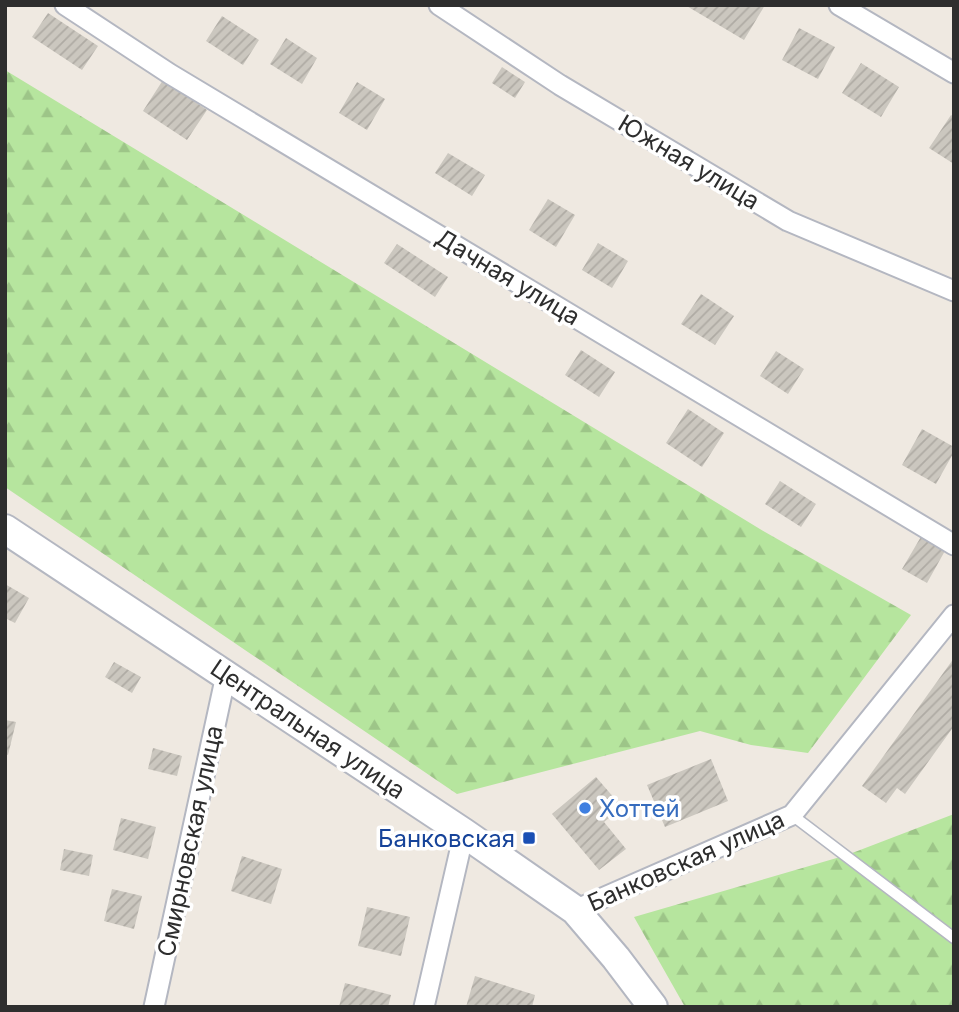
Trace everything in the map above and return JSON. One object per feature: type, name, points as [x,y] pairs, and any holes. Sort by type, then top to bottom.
[{"type":"street","name":"Дачная улица","points":[[65,5],[182,81],[954,545]]},
{"type":"street","name":"Южная улица","points":[[439,5],[560,85],[788,221],[954,291]]},
{"type":"street","points":[[839,5],[954,73]]},
{"type":"street","name":"Центральная улица","points":[[5,529],[464,833],[575,910],[653,1007]]},
{"type":"street","name":"Банковская улица","points":[[575,910],[792,815],[954,615]]},
{"type":"street","name":"Смирновская улица","points":[[154,1007],[226,674]]},
{"type":"street","points":[[424,1007],[464,833]]},
{"type":"lane","points":[[792,815],[954,938]]},
{"type":"green space","points":[[5,70],[765,532],[911,615],[808,753],[751,745],[700,731],[457,794],[5,487]]},
{"type":"green space","points":[[954,814],[954,1007],[685,1007],[634,917],[847,855]]},
{"type":"building","points":[[685,5],[765,5],[744,40]]},
{"type":"building","points":[[48,13],[98,46],[82,70],[32,37]]},
{"type":"building","points":[[222,16],[259,40],[243,65],[206,41]]},
{"type":"building","points":[[799,28],[835,47],[818,79],[782,60]]},
{"type":"building","points":[[286,38],[317,58],[302,84],[270,64]]},
{"type":"building","points":[[861,63],[899,87],[881,117],[842,93]]},
{"type":"building","points":[[502,67],[525,82],[515,98],[492,83]]},
{"type":"building","points":[[163,80],[207,110],[187,140],[143,111]]},
{"type":"building","points":[[357,82],[385,99],[367,130],[339,113]]},
{"type":"building","points":[[951,115],[954,117],[954,164],[929,148]]},
{"type":"building","points":[[448,153],[485,175],[472,196],[435,173]]},
{"type":"building","points":[[548,199],[575,215],[556,247],[529,230]]},
{"type":"building","points":[[598,243],[628,261],[612,288],[582,270]]},
{"type":"building","points":[[397,244],[448,277],[435,297],[384,263]]},
{"type":"building","points":[[701,294],[734,316],[715,345],[681,324]]},
{"type":"building","points":[[581,350],[615,372],[599,397],[565,375]]},
{"type":"building","points":[[776,351],[804,369],[788,394],[760,376]]},
{"type":"building","points":[[688,409],[724,433],[702,467],[666,443]]},
{"type":"building","points":[[922,429],[954,447],[954,452],[936,484],[902,465]]},
{"type":"building","points":[[780,481],[816,504],[801,527],[765,504]]},
{"type":"building","points":[[922,535],[946,549],[927,583],[902,569]]},
{"type":"building","points":[[5,584],[29,598],[15,623],[5,618]]},
{"type":"building","points":[[954,658],[954,726],[905,794],[897,788],[886,803],[862,786]]},
{"type":"building","points":[[114,662],[141,677],[132,693],[105,677]]},
{"type":"building","points":[[5,720],[16,722],[8,755],[5,754]]},
{"type":"building","points":[[153,748],[182,756],[177,776],[148,769]]},
{"type":"building","points":[[711,759],[728,801],[665,827],[647,785]]},
{"type":"building","points":[[596,777],[622,807],[604,822],[626,849],[599,870],[552,814]]},
{"type":"building","points":[[121,818],[156,827],[148,859],[113,850]]},
{"type":"building","points":[[64,849],[93,855],[89,876],[60,870]]},
{"type":"building","points":[[242,856],[282,869],[271,904],[231,891]]},
{"type":"building","points":[[112,889],[142,896],[134,929],[104,921]]},
{"type":"building","points":[[367,907],[410,917],[401,956],[358,946]]},
{"type":"building","points":[[475,976],[535,995],[532,1007],[466,1007]]},
{"type":"building","points":[[345,983],[391,995],[388,1007],[339,1007]]},
{"type":"place","name":"Хоттей","points":[[585,808]]},
{"type":"place","name":"Банковская","points":[[529,838]]}]
